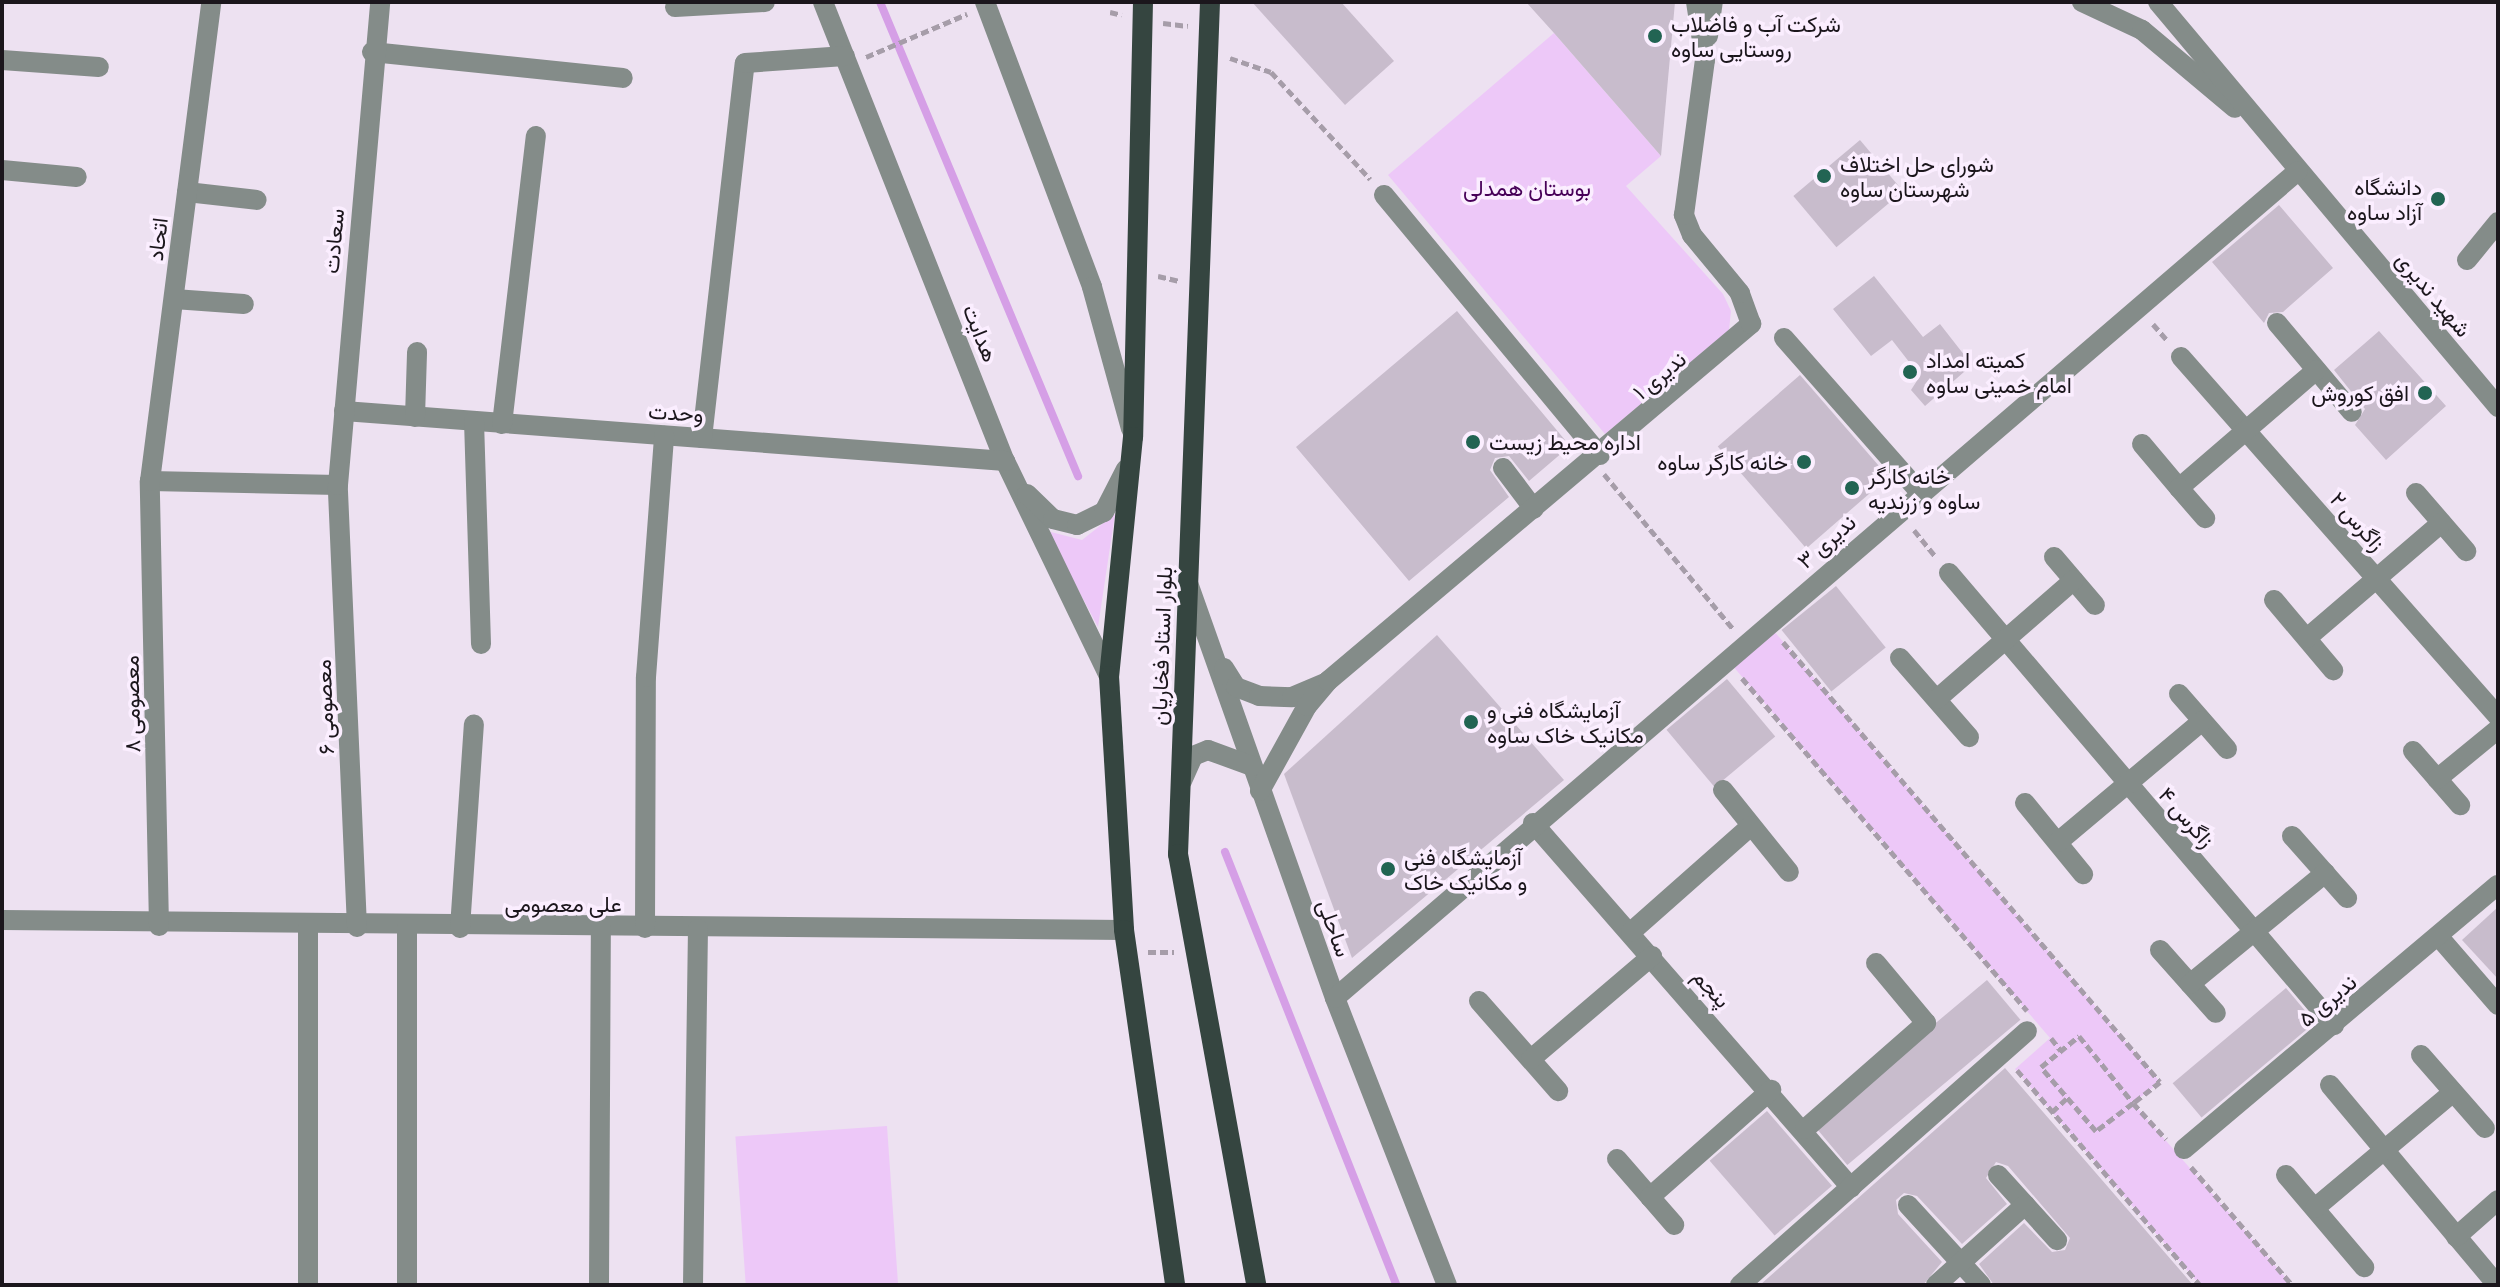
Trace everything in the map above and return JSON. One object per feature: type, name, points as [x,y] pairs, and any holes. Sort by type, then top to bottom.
[{"type":"main road","name":"بلوار استاد فخاریان","points":[[1144,8],[1133,437],[1109,676],[1124,930],[1175,1282]]},
{"type":"main road","name":"بلوار استاد فخاریان","points":[[1208,12],[1209,56],[1178,854],[1255,1284]]},
{"type":"street","name":"اتحاد","points":[[150,481],[211,2]]},
{"type":"street","name":"سعادت","points":[[338,485],[372,52],[380,2]]},
{"type":"street","points":[[675,7],[765,2]]},
{"type":"street","name":"هدایت","points":[[823,2],[1005,461],[1109,676]]},
{"type":"street","name":"ندیری ۱","points":[[1328,681],[1596,458],[1751,324],[1740,293],[1692,235],[1684,215],[1705,60],[1696,2]]},
{"type":"street","points":[[1705,60],[1713,2]]},
{"type":"street","name":"شهید ندیری","points":[[2082,2],[2142,30],[2272,139]]},
{"type":"street","name":"شهید ندیری","points":[[2158,2],[2498,407]]},
{"type":"street","points":[[986,4],[1092,287],[1133,437]]},
{"type":"street","points":[[372,52],[623,78]]},
{"type":"street","points":[[702,438],[745,63],[845,56]]},
{"type":"street","points":[[2,60],[99,67]]},
{"type":"street","points":[[502,424],[536,136]]},
{"type":"street","points":[[2,170],[77,177]]},
{"type":"street","name":"ندیری ۳","points":[[1335,998],[1533,823],[2137,305],[2298,171]]},
{"type":"street","points":[[187,192],[257,200]]},
{"type":"street","points":[[1384,195],[1596,458]]},
{"type":"street","points":[[2467,260],[2498,222]]},
{"type":"street","points":[[174,299],[244,304]]},
{"type":"street","points":[[2277,323],[2352,412]]},
{"type":"street","points":[[1784,338],[1920,492]]},
{"type":"street","points":[[415,417],[417,352]]},
{"type":"street","name":"زاگرس ۲","points":[[2181,357],[2498,716]]},
{"type":"street","points":[[2179,488],[2316,370]]},
{"type":"street","name":"وحدت","points":[[344,411],[1005,461]]},
{"type":"street","points":[[474,421],[481,644]]},
{"type":"street","points":[[645,928],[646,677],[664,436]]},
{"type":"street","points":[[2142,444],[2205,518]]},
{"type":"street","points":[[1015,483],[1053,519],[1077,525],[1104,512],[1120,492],[1129,460]]},
{"type":"street","points":[[1503,468],[1534,509]]},
{"type":"street","points":[[150,481],[338,485]]},
{"type":"street","name":"معصومی ۸","points":[[150,481],[159,926]]},
{"type":"street","name":"معصومی ۶","points":[[338,485],[357,927]]},
{"type":"street","points":[[2416,493],[2466,551]]},
{"type":"street","points":[[2307,638],[2441,523]]},
{"type":"street","points":[[2054,557],[2095,605]]},
{"type":"street","name":"زاگرس ۴","points":[[1949,573],[2334,1025]]},
{"type":"street","points":[[1937,699],[2074,580]]},
{"type":"street","name":"ساحلی","points":[[1188,583],[1335,998],[1447,1285]]},
{"type":"street","points":[[2274,600],[2333,670]]},
{"type":"street","points":[[1210,644],[1236,687],[1259,696],[1292,697],[1328,681]]},
{"type":"street","points":[[1900,658],[1969,737]]},
{"type":"street","points":[[1260,791],[1307,706],[1328,681]]},
{"type":"street","points":[[2179,694],[2227,749]]},
{"type":"street","points":[[2058,842],[2202,721]]},
{"type":"street","points":[[460,928],[474,724]]},
{"type":"street","points":[[2437,779],[2498,729]]},
{"type":"street","points":[[1179,789],[1193,756],[1208,750],[1252,766]]},
{"type":"street","points":[[2413,751],[2460,805]]},
{"type":"street","points":[[1723,790],[1789,872]]},
{"type":"street","points":[[2025,803],[2083,874]]},
{"type":"street","name":"پنجم","points":[[1533,823],[1805,1129],[1851,1188]]},
{"type":"street","points":[[1631,932],[1751,826]]},
{"type":"street","points":[[2292,836],[2347,898]]},
{"type":"street","points":[[2190,984],[2325,873]]},
{"type":"street","name":"ندیری ۵","points":[[2180,1151],[2498,885]]},
{"type":"street","name":"علی معصومی","points":[[2,920],[159,926],[1124,930]]},
{"type":"street","points":[[308,927],[308,1285]]},
{"type":"street","points":[[407,927],[407,1285]]},
{"type":"street","points":[[599,1285],[601,928]]},
{"type":"street","points":[[693,1285],[698,929]]},
{"type":"street","points":[[2439,937],[2498,1005]]},
{"type":"street","points":[[2160,950],[2216,1013]]},
{"type":"street","points":[[1531,1059],[1652,956]]},
{"type":"street","points":[[1805,1129],[1926,1023],[1876,963]]},
{"type":"street","points":[[1479,1001],[1558,1091]]},
{"type":"street","points":[[1741,1285],[2033,1024]]},
{"type":"street","points":[[2421,1055],[2485,1128]]},
{"type":"street","points":[[2330,1085],[2497,1285]]},
{"type":"street","points":[[1650,1197],[1771,1090]]},
{"type":"street","points":[[2315,1208],[2453,1092]]},
{"type":"street","points":[[1617,1159],[1674,1225]]},
{"type":"street","points":[[1998,1175],[2057,1240]]},
{"type":"street","points":[[2286,1175],[2364,1267]]},
{"type":"street","points":[[2456,1237],[2498,1200]]},
{"type":"street","points":[[1908,1205],[1981,1285]]},
{"type":"street","points":[[1936,1285],[2025,1205]]},
{"type":"path","points":[[883,49],[986,4]]},
{"type":"path","points":[[1144,8],[1208,12]]},
{"type":"path","points":[[1209,56],[1271,72],[1384,195]]},
{"type":"path","points":[[1137,273],[1198,285]]},
{"type":"path","points":[[2137,305],[2181,357]]},
{"type":"path","points":[[1596,458],[1744,643]]},
{"type":"path","points":[[1898,511],[1949,573]]},
{"type":"path","points":[[1767,623],[2160,1082],[2133,1103],[2096,1131],[2041,1067],[2079,1036],[2133,1103],[2180,1151],[2292,1285]]},
{"type":"path","points":[[1726,658],[2033,1024],[2051,1038],[2061,1051]]},
{"type":"path","points":[[1127,952],[1194,951]]},
{"type":"path","points":[[2039,1048],[2051,1038]]},
{"type":"path","points":[[2028,1058],[2015,1069],[2200,1285]]},
{"type":"path","points":[[2052,1112],[2068,1097]]},
{"type":"green space","name":"بوستان همدلی","points":[[1554,33],[1661,156],[1626,186],[1723,294],[1731,311],[1729,330],[1605,434],[1388,175]]},
{"type":"green space","points":[[1115,514],[1098,627],[1047,531],[1082,540]]},
{"type":"green space","points":[[1767,623],[2160,1082],[2133,1103],[2292,1285],[2200,1285],[2015,1069],[2050,1038],[1726,658]]},
{"type":"green space","points":[[887,1126],[898,1285],[746,1285],[735,1137]]},
{"type":"building","points":[[1252,2],[1341,2],[1394,61],[1345,105]]},
{"type":"building","points":[[1526,2],[1675,2],[1661,156],[1554,33]]},
{"type":"building","points":[[1860,140],[1903,191],[1836,247],[1793,196]]},
{"type":"building","points":[[2279,205],[2333,268],[2283,312],[2269,313],[2264,323],[2212,262]]},
{"type":"building","points":[[1874,276],[1923,337],[1940,324],[1972,365],[1925,406],[1911,390],[1920,376],[1892,340],[1871,356],[1833,309]]},
{"type":"building","points":[[1457,311],[1570,446],[1529,481],[1509,456],[1495,458],[1490,470],[1509,497],[1409,581],[1296,447]]},
{"type":"building","points":[[2379,331],[2446,406],[2386,460],[2355,425],[2365,409],[2334,370]]},
{"type":"building","name":"خانه کارگر ساوه","points":[[1800,375],[1889,477],[1806,548],[1718,447]]},
{"type":"building","points":[[1836,586],[1886,647],[1831,691],[1782,630]]},
{"type":"building","name":"آزمایشگاه فنی و مکانیک خاک","points":[[1437,635],[1564,780],[1352,958],[1284,774]]},
{"type":"building","points":[[1727,679],[1775,736],[1715,787],[1666,730]]},
{"type":"building","points":[[2498,907],[2498,979],[2462,940]]},
{"type":"building","points":[[1987,980],[2020,1020],[1847,1165],[1814,1125]]},
{"type":"building","points":[[2286,988],[2315,1022],[2202,1118],[2173,1083]]},
{"type":"building","points":[[2005,1068],[2193,1285],[1994,1285],[1979,1264],[2024,1223],[2052,1252],[2065,1250],[2070,1238],[2008,1166],[1996,1162],[1986,1178],[2007,1204],[1962,1244],[1917,1196],[1904,1193],[1896,1200],[1898,1214],[1942,1262],[1923,1285],[1760,1285]]},
{"type":"building","points":[[1767,1111],[1832,1186],[1775,1236],[1710,1161]]},
{"type":"waterway","points":[[880,2],[1078,476]]},
{"type":"waterway","points":[[1225,852],[1396,1285]]},
{"type":"place","name":"شرکت آب و فاضلاب روستایی ساوه","points":[[1655,36]]},
{"type":"place","name":"شورای حل اختلاف شهرستان ساوه","points":[[1824,176]]},
{"type":"place","name":"دانشگاه آزاد ساوه","points":[[2438,199]]},
{"type":"place","name":"کمیته امداد امام خمینی ساوه","points":[[1910,372]]},
{"type":"place","name":"افق کوروش","points":[[2425,393]]},
{"type":"place","name":"اداره محیط زیست","points":[[1473,442]]},
{"type":"place","name":"خانه کارگر ساوه","points":[[1804,462]]},
{"type":"place","name":"خانه کارگر ساوه و زرندیه","points":[[1852,488]]},
{"type":"place","name":"آزمایشگاه فنی و مکانیک خاک ساوه","points":[[1471,722]]},
{"type":"place","name":"آزمایشگاه فنی و مکانیک خاک","points":[[1388,869]]}]
